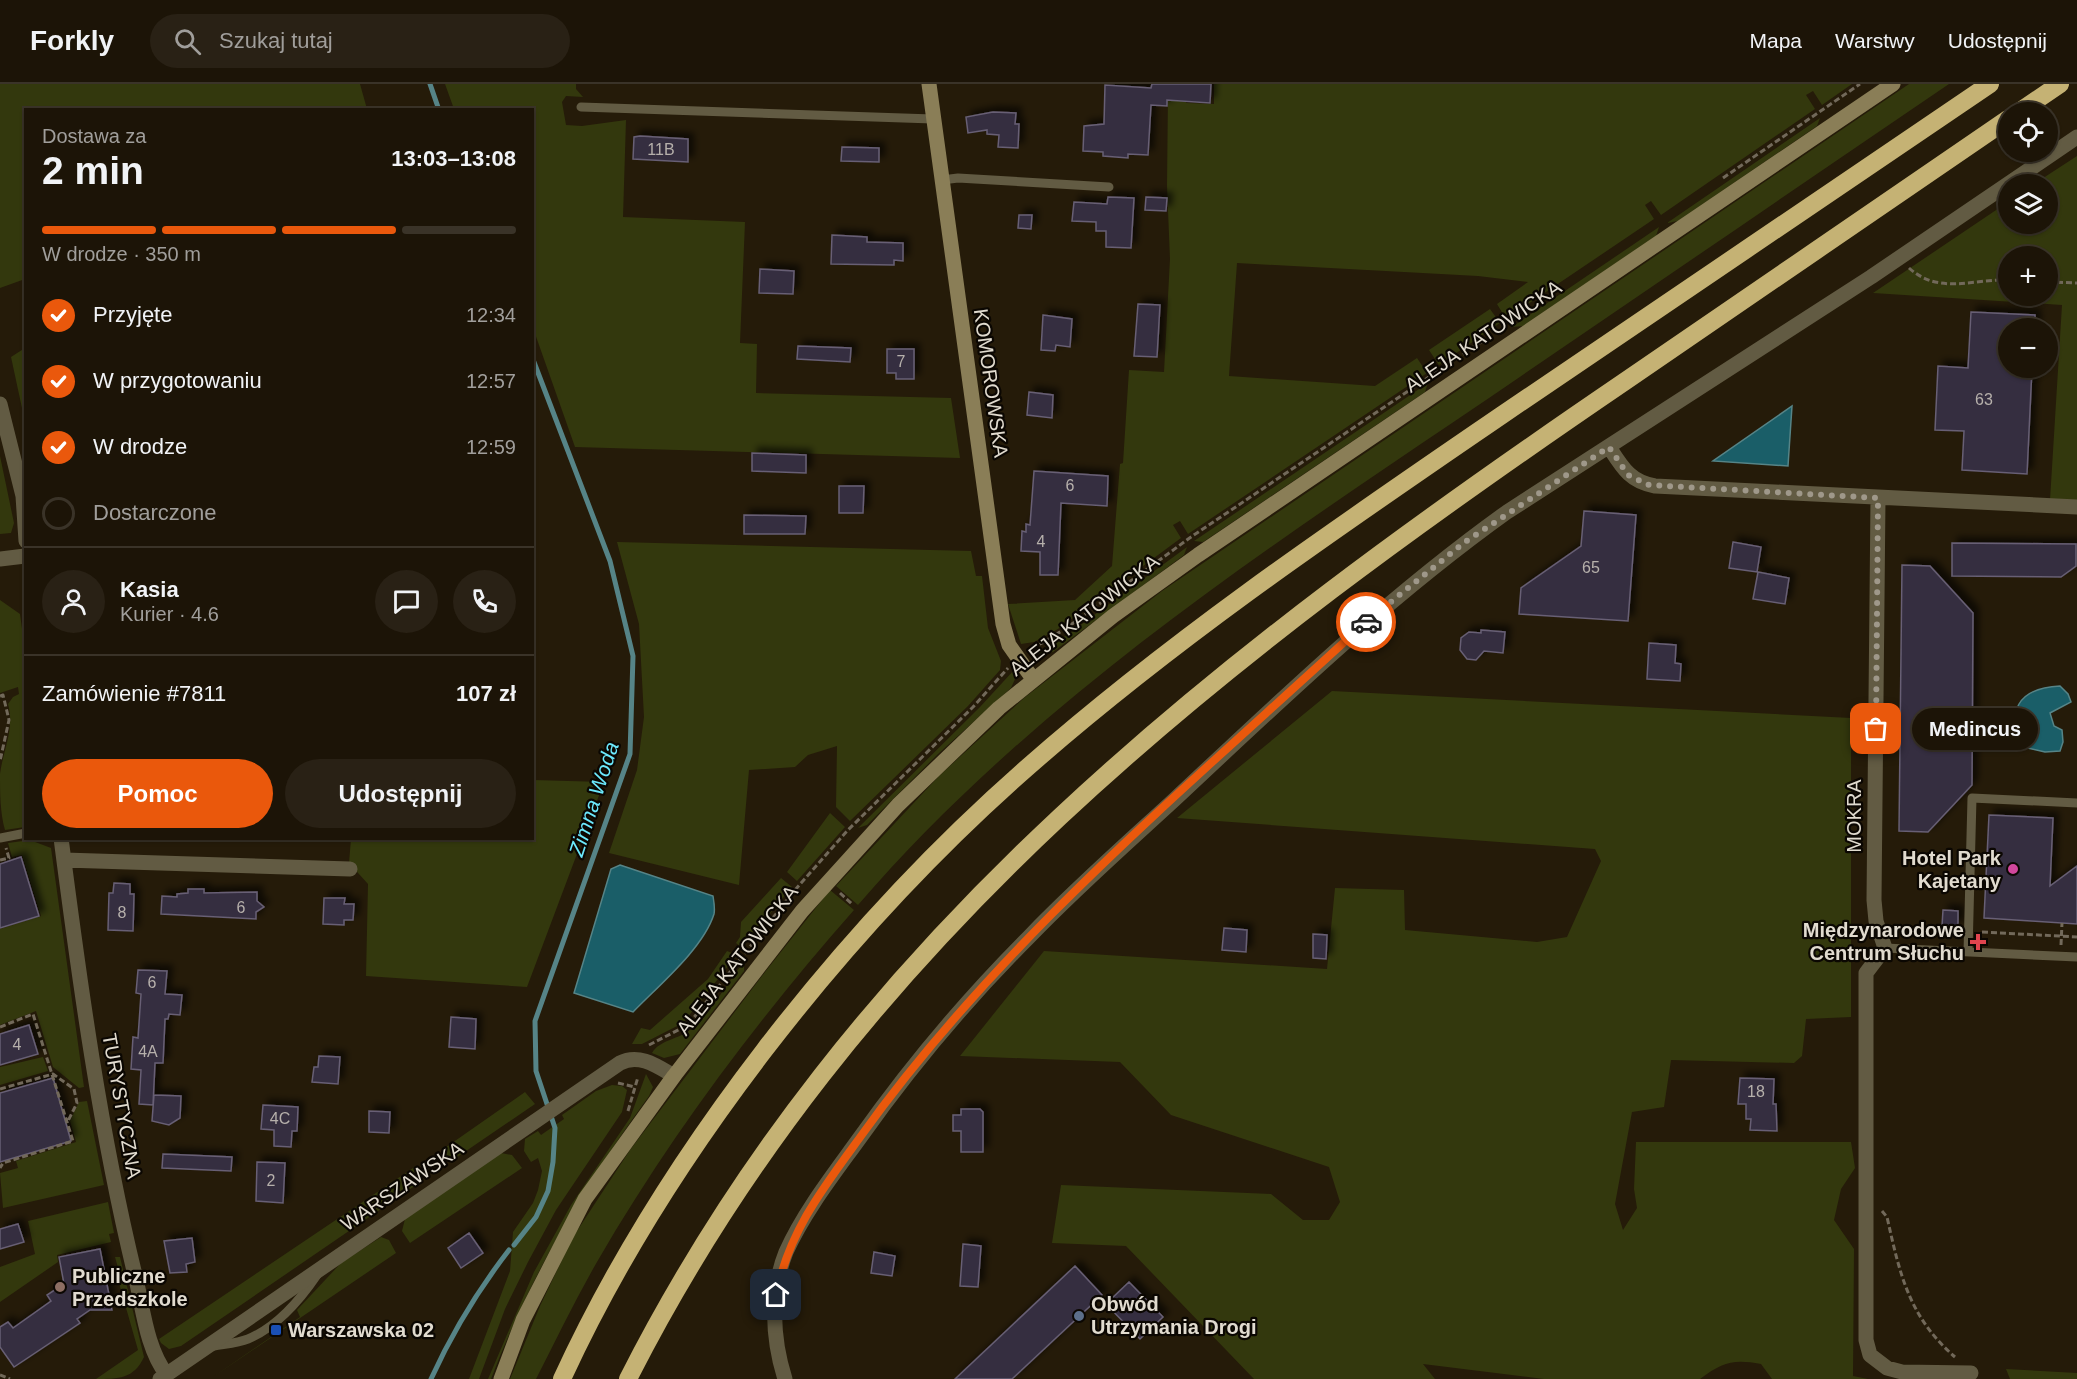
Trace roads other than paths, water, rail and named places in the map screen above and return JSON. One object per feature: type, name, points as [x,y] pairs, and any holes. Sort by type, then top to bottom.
[{"type":"highway","points":[[562,1379],[601,1301],[640,1234],[754,1065],[837,962],[896,896],[1026,768],[1142,673],[1315,544],[1990,84]]},
{"type":"highway","points":[[2034,102],[2060,84]]},
{"type":"highway","points":[[628,1379],[654,1328],[714,1227],[800,1101],[882,999],[944,930],[1066,810],[1149,735],[1240,660],[1428,516],[1998,126]]},
{"type":"street","name":"KOMOROWSKA","points":[[929,84],[1003,624],[1009,645],[1034,679]]},
{"type":"street","name":"ALEJA KATOWICKA","points":[[501,1379],[523,1320],[585,1199],[674,1076],[766,955],[849,857],[930,772],[1034,679],[1113,616],[1198,555],[1893,84]]},
{"type":"street","points":[[784,1379],[774,1320],[780,1275],[793,1238],[837,1170],[884,1104],[981,986],[1076,890],[1367,622],[1465,542],[1901,257],[2077,137]]},
{"type":"street","points":[[0,404],[23,496],[24,511]]},
{"type":"street","points":[[1609,447],[1628,475],[1649,485],[2077,507]]},
{"type":"street","name":"MOKRA","points":[[1878,498],[1874,900],[1876,921],[1885,948]]},
{"type":"street","points":[[0,560],[24,556]]},
{"type":"street","name":"TURYSTYCZNA","points":[[61,840],[96,1092],[113,1179],[152,1346],[164,1377]]},
{"type":"street","points":[[64,860],[350,870]]},
{"type":"street","points":[[1885,948],[1868,969],[1866,976],[1866,1340],[1870,1355],[1895,1371],[1971,1372]]},
{"type":"street","name":"WARSZAWSKA","points":[[164,1377],[536,1119],[627,1059],[642,1060],[674,1076]]},
{"type":"lane","points":[[581,107],[933,119]]},
{"type":"lane","points":[[942,180],[1109,187]]},
{"type":"lane","points":[[1968,952],[1972,798],[2077,803]]},
{"type":"lane","points":[[2,841],[24,833]]},
{"type":"lane","points":[[1885,948],[2077,957]]},
{"type":"water","points":[[1792,406],[1788,466],[1713,461]]},
{"type":"water","points":[[2060,686],[2068,694],[2071,702],[2050,713],[2054,726],[2062,730],[2063,742],[2060,751],[2045,752],[2028,748],[2016,723],[2019,704],[2034,691]]},
{"type":"water","points":[[620,865],[713,896],[714,905],[714,914],[708,927],[690,954],[633,1012],[574,993],[611,869]]},
{"type":"waterway","name":"Zimna Woda","points":[[430,84],[438,108]]},
{"type":"waterway","name":"Zimna Woda","points":[[514,1245],[536,1217],[548,1191],[553,1162],[555,1128],[536,1071],[535,1021],[630,754],[633,656],[610,561],[534,362]]},
{"type":"waterway","name":"Zimna Woda","points":[[431,1379],[466,1312],[509,1250]]},
{"type":"place","name":"Medincus","points":[[1876,729]]},
{"type":"place","name":"Hotel Park Kajetany","points":[[2013,869]]},
{"type":"place","name":"Międzynarodowe Centrum Słuchu","points":[[1978,942]]},
{"type":"place","name":"Publiczne Przedszkole","points":[[60,1287]]},
{"type":"place","name":"Obwód Utrzymania Drogi","points":[[1079,1316]]},
{"type":"place","name":"Warszawska 02","points":[[276,1330]]}]
